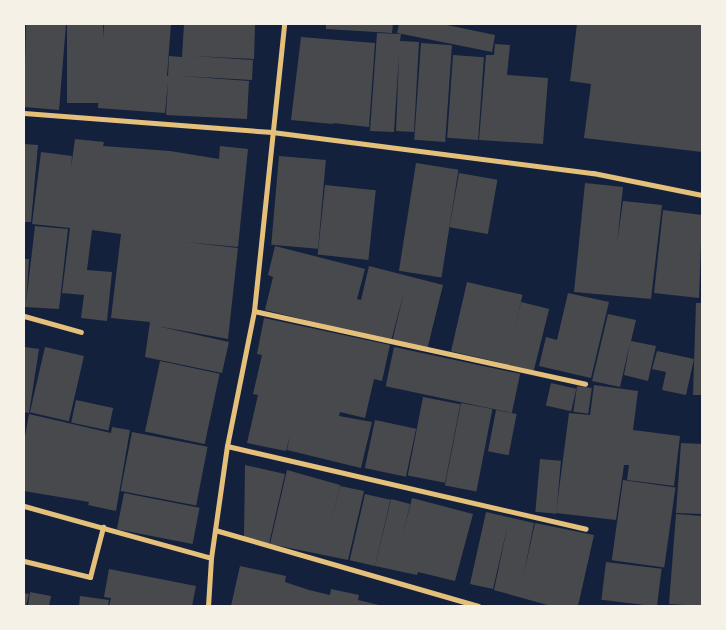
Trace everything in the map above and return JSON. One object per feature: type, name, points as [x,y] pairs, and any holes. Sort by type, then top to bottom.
[{"type":"street","points":[[208,606],[211,558],[227,446],[254,311],[284,24]]},
{"type":"street","points":[[24,113],[272,132],[593,173],[702,196]]},
{"type":"street","points":[[254,311],[585,384]]},
{"type":"street","points":[[24,316],[81,332]]},
{"type":"street","points":[[227,446],[586,529]]},
{"type":"street","points":[[24,506],[211,558]]},
{"type":"street","points":[[24,562],[90,577],[103,527]]},
{"type":"street","points":[[215,530],[478,606]]},
{"type":"building","points":[[26,24],[66,24],[59,110],[24,107]]},
{"type":"building","points":[[67,24],[103,24],[103,103],[67,103]]},
{"type":"building","points":[[104,24],[171,24],[167,76],[168,76],[169,56],[182,57],[184,24],[255,24],[254,59],[193,56],[253,60],[252,80],[181,76],[249,81],[247,119],[166,115],[168,81],[165,113],[98,108]]},
{"type":"building","points":[[326,24],[393,24],[392,33],[326,29]]},
{"type":"building","points":[[399,24],[442,24],[495,35],[492,52],[397,33]]},
{"type":"building","points":[[577,24],[702,24],[702,152],[584,138],[591,84],[570,81]]},
{"type":"building","points":[[377,33],[401,34],[400,41],[419,42],[414,132],[396,131],[399,55],[394,132],[370,131]]},
{"type":"building","points":[[301,37],[375,43],[369,127],[291,120]]},
{"type":"building","points":[[421,43],[452,45],[445,142],[414,140]]},
{"type":"building","points":[[495,44],[510,45],[507,75],[548,78],[543,144],[479,140],[486,55],[494,55]]},
{"type":"building","points":[[453,55],[484,57],[478,140],[447,138]]},
{"type":"building","points":[[75,139],[104,142],[103,146],[170,151],[219,159],[220,146],[248,149],[238,247],[185,242],[238,248],[228,339],[157,326],[229,342],[222,373],[145,357],[150,322],[111,318],[121,234],[92,230],[87,270],[112,272],[107,321],[81,318],[84,295],[62,293],[70,228],[32,224],[41,152],[72,156],[71,168]]},
{"type":"building","points":[[24,144],[38,145],[31,222],[24,222]]},
{"type":"building","points":[[279,156],[326,160],[318,249],[271,245]]},
{"type":"building","points":[[416,163],[458,170],[441,277],[399,271]]},
{"type":"building","points":[[459,173],[497,180],[488,234],[449,227]]},
{"type":"building","points":[[585,183],[623,187],[617,243],[623,201],[662,205],[651,299],[574,292]]},
{"type":"building","points":[[325,185],[376,190],[368,260],[318,255]]},
{"type":"building","points":[[663,210],[702,215],[699,298],[654,293]]},
{"type":"building","points":[[35,226],[68,229],[59,309],[24,307],[24,259],[29,259],[26,303]]},
{"type":"building","points":[[275,246],[365,269],[357,299],[361,300],[369,266],[443,285],[427,350],[392,342],[404,292],[391,341],[265,310],[273,277],[268,275]]},
{"type":"building","points":[[467,282],[523,295],[507,364],[451,351]]},
{"type":"building","points":[[568,293],[609,302],[591,378],[539,366],[546,337],[557,340]]},
{"type":"building","points":[[521,302],[549,309],[534,371],[506,364]]},
{"type":"building","points":[[696,303],[702,303],[702,395],[693,395]]},
{"type":"building","points":[[608,314],[636,320],[631,341],[656,346],[648,381],[624,375],[630,343],[620,387],[592,381]]},
{"type":"building","points":[[264,318],[390,345],[382,381],[374,379],[365,418],[340,412],[339,416],[372,422],[361,468],[287,450],[290,436],[286,451],[247,443],[258,395],[253,394],[262,355],[257,354]]},
{"type":"building","points":[[24,347],[39,349],[29,413],[24,412]]},
{"type":"building","points":[[45,347],[84,356],[69,421],[30,412]]},
{"type":"building","points":[[394,347],[520,374],[512,413],[386,386]]},
{"type":"building","points":[[657,351],[694,359],[686,395],[662,390],[666,372],[652,369]]},
{"type":"building","points":[[160,361],[220,374],[205,444],[145,431]]},
{"type":"building","points":[[551,383],[576,389],[571,411],[546,405]]},
{"type":"building","points":[[594,385],[638,391],[633,430],[680,436],[674,486],[627,480],[629,465],[624,465],[616,520],[556,513],[569,413],[590,415]]},
{"type":"building","points":[[577,386],[592,388],[588,414],[573,412]]},
{"type":"building","points":[[423,397],[460,404],[445,483],[408,476]]},
{"type":"building","points":[[76,400],[113,408],[108,430],[71,422]]},
{"type":"building","points":[[461,403],[492,409],[476,492],[445,485]]},
{"type":"building","points":[[496,410],[517,414],[509,455],[488,451]]},
{"type":"building","points":[[29,414],[111,433],[112,427],[130,430],[116,511],[88,505],[89,502],[24,491],[24,442]]},
{"type":"building","points":[[375,420],[416,429],[406,477],[365,468]]},
{"type":"building","points":[[132,432],[208,447],[196,506],[121,491]]},
{"type":"building","points":[[681,443],[702,444],[702,514],[676,513]]},
{"type":"building","points":[[540,459],[561,461],[556,514],[535,512]]},
{"type":"building","points":[[245,465],[285,474],[269,544],[244,538]]},
{"type":"building","points":[[287,470],[340,485],[329,531],[340,486],[364,491],[348,560],[270,544]]},
{"type":"building","points":[[623,480],[675,487],[664,568],[612,560]]},
{"type":"building","points":[[124,493],[200,508],[193,544],[117,529]]},
{"type":"building","points":[[365,494],[390,500],[375,566],[350,560]]},
{"type":"building","points":[[412,498],[473,514],[455,581],[418,572],[417,575],[375,566],[391,499],[410,504],[403,534]]},
{"type":"building","points":[[486,512],[534,523],[523,578],[535,523],[594,535],[578,606],[551,606],[494,590],[508,524],[493,589],[470,584]]},
{"type":"building","points":[[676,514],[702,516],[702,606],[669,604]]},
{"type":"building","points":[[606,562],[662,569],[657,606],[601,600]]},
{"type":"building","points":[[240,566],[286,576],[285,582],[309,590],[330,595],[331,589],[359,595],[358,600],[383,606],[231,606]]},
{"type":"building","points":[[109,569],[196,586],[192,606],[109,606],[111,598],[104,597]]},
{"type":"building","points":[[30,592],[51,596],[49,606],[28,606]]},
{"type":"building","points":[[24,593],[29,594],[26,606],[24,606]]},
{"type":"building","points":[[80,596],[109,600],[108,606],[79,606]]}]
